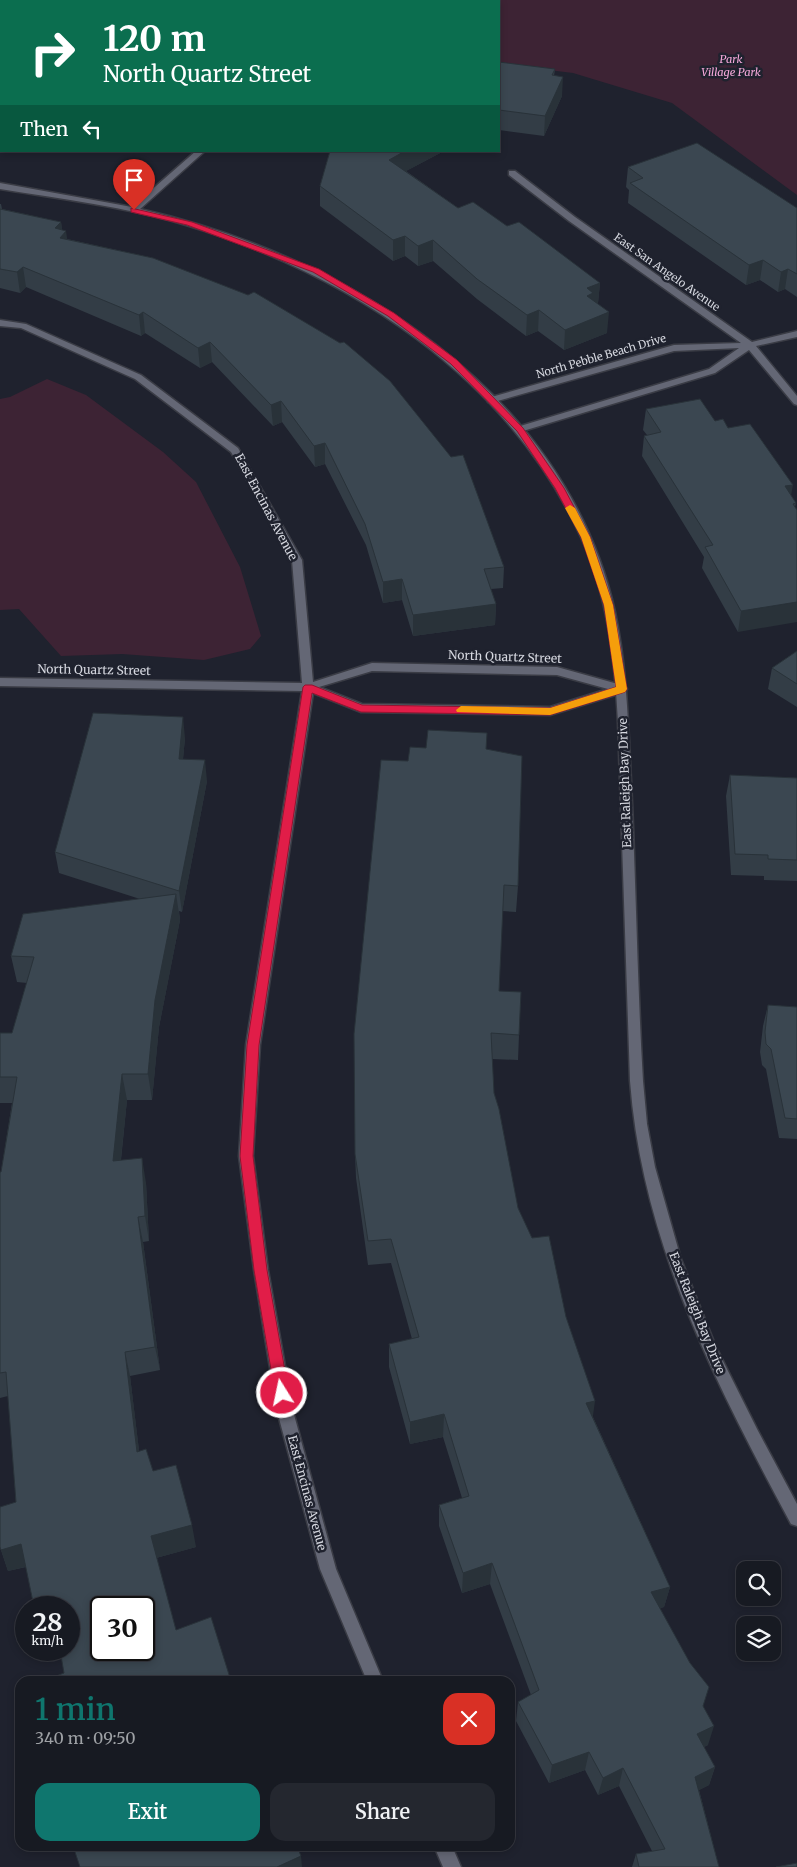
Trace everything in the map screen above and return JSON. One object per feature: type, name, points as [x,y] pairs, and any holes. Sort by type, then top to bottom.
[{"type":"street","points":[[134,210],[200,152]]},
{"type":"street","name":"East San Angelo Avenue","points":[[512,173],[572,219],[750,345],[797,402]]},
{"type":"street","name":"East Raleigh Bay Drive","points":[[0,186],[134,210],[189,223],[316,271],[391,314],[454,362],[520,430],[559,488],[585,537],[608,605],[622,689],[636,1092],[648,1167],[666,1237],[689,1301],[725,1383],[797,1519]]},
{"type":"street","name":"East Encinas Avenue","points":[[0,323],[23,326],[138,377],[236,450],[296,560],[308,687],[253,1045],[246,1156],[260,1270],[285,1411],[328,1569],[373,1676]]},
{"type":"street","name":"North Pebble Beach Drive","points":[[491,400],[674,348],[750,345],[797,334]]},
{"type":"street","name":"North Pebble Beach Drive","points":[[520,430],[712,371],[750,345]]},
{"type":"street","name":"North Quartz Street","points":[[0,682],[308,687],[372,667],[557,671],[622,689]]},
{"type":"street","name":"North Quartz Street","points":[[308,687],[361,708],[550,711],[622,689]]},
{"type":"street","points":[[445,1851],[452,1867]]},
{"type":"green space","name":"Park Village Park","points":[[500,0],[797,0],[797,195],[672,103],[573,73],[500,64]]},
{"type":"green space","points":[[47,379],[86,395],[163,452],[196,482],[240,567],[261,636],[250,649],[204,660],[122,654],[61,656],[19,609],[0,610],[0,399],[10,397]]},
{"type":"building","points":[[500,62],[555,69],[552,75],[563,77],[545,116],[500,110]]},
{"type":"building","points":[[697,143],[797,208],[797,274],[788,269],[781,272],[763,260],[749,265],[630,183],[643,178],[628,167]]},
{"type":"building","points":[[330,152],[403,152],[389,160],[458,208],[473,202],[507,226],[519,222],[600,283],[587,288],[593,293],[587,296],[609,312],[565,330],[539,310],[527,315],[477,279],[433,240],[418,246],[405,236],[393,240],[320,186]]},
{"type":"building","points":[[0,209],[61,222],[55,228],[66,231],[60,238],[153,258],[248,295],[254,292],[340,343],[344,342],[390,381],[451,457],[463,455],[504,567],[484,569],[496,604],[413,615],[402,579],[383,582],[365,524],[325,443],[314,446],[281,401],[271,405],[210,342],[198,348],[143,312],[139,315],[23,267],[17,272],[0,269]]},
{"type":"building","points":[[700,399],[715,421],[723,419],[728,428],[750,424],[793,485],[785,486],[796,503],[793,504],[797,510],[797,602],[741,611],[705,547],[713,545],[644,436],[661,432],[646,409]]},
{"type":"building","points":[[797,651],[797,684],[772,668]]},
{"type":"building","points":[[93,713],[183,717],[179,759],[205,760],[179,891],[55,852]]},
{"type":"building","points":[[428,730],[487,733],[486,749],[522,756],[518,886],[504,885],[499,991],[521,992],[519,1035],[491,1033],[494,1093],[499,1109],[518,1208],[532,1238],[549,1236],[566,1317],[595,1401],[586,1403],[670,1587],[651,1592],[690,1663],[709,1687],[703,1706],[714,1726],[697,1734],[715,1767],[695,1777],[719,1867],[639,1867],[636,1854],[665,1849],[623,1768],[603,1778],[589,1752],[552,1765],[518,1702],[539,1690],[492,1563],[463,1573],[439,1505],[469,1496],[444,1414],[410,1422],[389,1344],[419,1337],[391,1239],[368,1241],[355,1154],[354,1034],[381,760],[408,761],[410,747],[426,748]]},
{"type":"building","points":[[730,775],[797,778],[797,860],[768,859],[768,855],[735,854]]},
{"type":"building","points":[[176,894],[155,1000],[148,1074],[122,1074],[113,1161],[142,1158],[145,1216],[138,1217],[155,1347],[125,1352],[137,1452],[146,1449],[153,1471],[176,1465],[192,1525],[151,1536],[176,1630],[211,1617],[229,1676],[56,1676],[64,1673],[62,1661],[80,1661],[80,1596],[32,1596],[21,1544],[1,1550],[0,1547],[0,1507],[16,1502],[6,1372],[0,1373],[0,1172],[17,1077],[0,1077],[0,1033],[12,1033],[34,957],[11,956],[23,914]]},
{"type":"building","points":[[768,1005],[797,1007],[797,1119],[785,1118],[771,1049],[766,1044],[765,1032]]},
{"type":"building","points":[[75,1851],[299,1851],[301,1856],[277,1867],[80,1867]]},
{"type":"building","points":[[797,1863],[797,1867],[776,1867]]},
{"type":"slow traffic","points":[[461,710],[550,711],[622,689],[608,605],[585,537],[570,508]]},
{"type":"route","points":[[134,210],[189,223],[316,271],[391,314],[454,362],[520,430],[559,488],[585,537],[608,605],[622,689],[550,711],[361,708],[308,687],[253,1045],[246,1156],[260,1270],[282,1393]]}]
